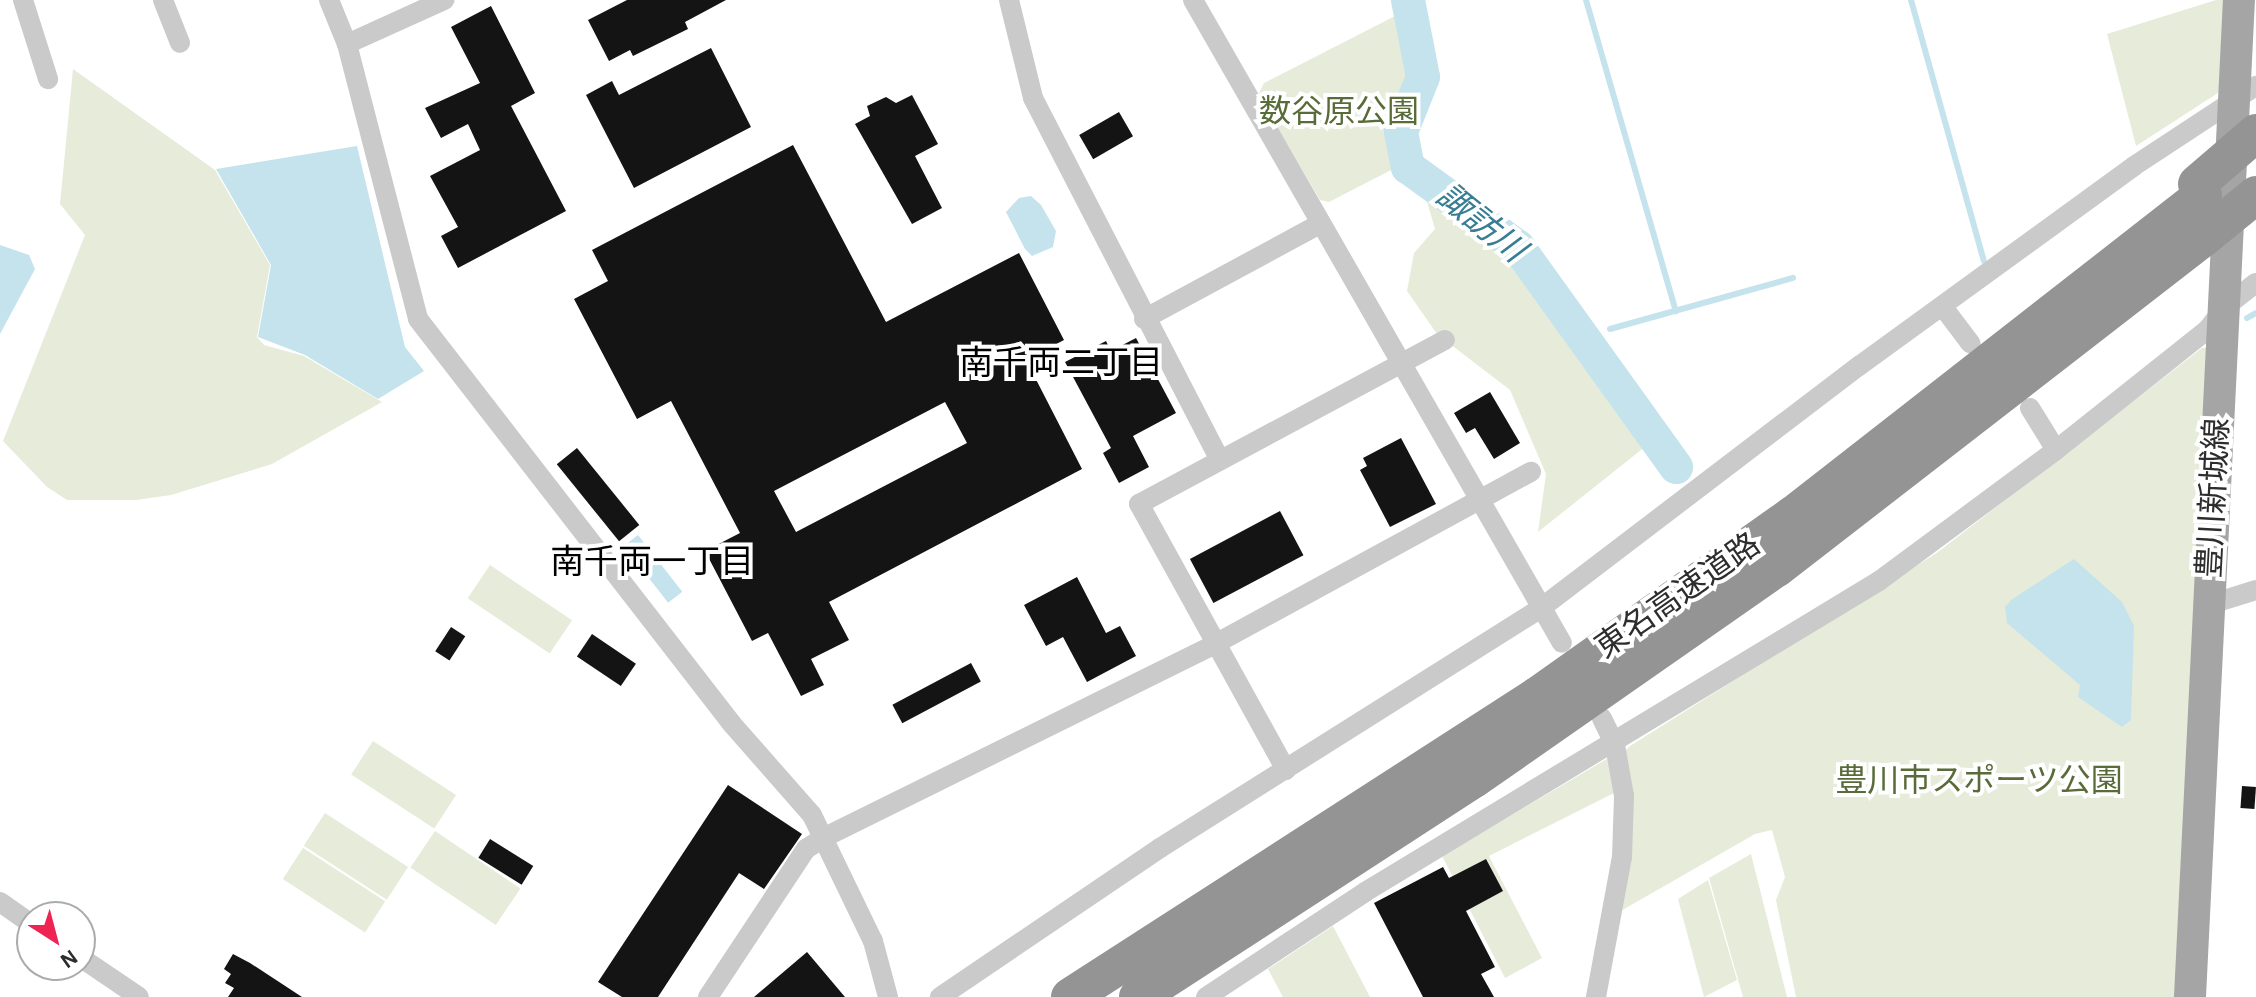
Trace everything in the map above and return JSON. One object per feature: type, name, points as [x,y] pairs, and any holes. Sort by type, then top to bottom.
[{"type":"highway","points":[[2200,190],[2256,133]]},
{"type":"highway","name":"東名高速道路","points":[[1070,997],[1537,696],[1793,515],[2086,286],[2200,190],[2256,152]]},
{"type":"highway","name":"東名高速道路","points":[[1138,997],[1474,779],[1777,568],[2256,195]]},
{"type":"main road","name":"豊川新城線","points":[[2190,997],[2225,307],[2245,95],[2239,0]]},
{"type":"street","points":[[23,0],[48,79]]},
{"type":"street","points":[[163,0],[180,43]]},
{"type":"street","points":[[329,0],[347,44],[418,319],[732,724],[812,815],[873,941],[888,997]]},
{"type":"street","points":[[347,44],[444,0]]},
{"type":"street","points":[[1009,0],[1033,98],[1144,319],[1220,460]]},
{"type":"street","points":[[1193,0],[1398,364],[1562,643]]},
{"type":"street","points":[[940,997],[1286,770],[1541,608],[2134,166],[2245,95]]},
{"type":"street","points":[[1144,319],[1320,224]]},
{"type":"street","points":[[1206,997],[1391,876],[1615,745],[1879,581],[2056,450],[2208,329],[2225,307],[2256,283]]},
{"type":"street","points":[[1943,307],[1971,344]]},
{"type":"street","points":[[1286,770],[1139,504],[1445,340]]},
{"type":"street","points":[[2030,408],[2056,450]]},
{"type":"street","points":[[708,997],[806,849],[823,838],[1215,644],[1531,472]]},
{"type":"street","points":[[2208,605],[2256,590]]},
{"type":"street","points":[[1596,997],[1622,857],[1624,796],[1615,745],[1602,718]]},
{"type":"street","points":[[96,968],[139,997]]},
{"type":"green space","points":[[2216,0],[2226,0],[2224,89],[2136,146],[2107,34]]},
{"type":"green space","name":"数谷原公園","points":[[1397,15],[1404,18],[1412,71],[1396,128],[1400,159],[1395,168],[1329,202],[1320,200],[1258,95],[1264,83]]},
{"type":"green space","points":[[73,69],[215,170],[270,265],[257,337],[264,345],[304,356],[382,402],[272,464],[171,495],[136,500],[67,500],[47,487],[3,441],[85,235],[60,204]]},
{"type":"green space","points":[[1424,191],[1519,260],[1651,442],[1538,532],[1546,474],[1510,390],[1437,334],[1407,291],[1414,253],[1435,229]]},
{"type":"green space","name":"豊川市スポーツ公園","points":[[2202,348],[2211,348],[2180,997],[1796,997],[1776,900],[1785,877],[1772,830],[1755,834],[1619,912],[1625,751],[1630,746],[1938,552]]},
{"type":"green space","points":[[490,565],[572,620],[550,654],[468,598]]},
{"type":"green space","points":[[373,741],[456,795],[434,828],[351,775]]},
{"type":"green space","points":[[1610,757],[1618,791],[1489,856],[1542,958],[1505,978],[1442,856]]},
{"type":"green space","points":[[325,813],[408,867],[387,900],[304,846]]},
{"type":"green space","points":[[435,831],[520,889],[496,925],[410,867]]},
{"type":"green space","points":[[303,848],[385,901],[365,932],[283,879]]},
{"type":"green space","points":[[1751,854],[1787,997],[1743,997],[1709,878]]},
{"type":"green space","points":[[1708,880],[1737,980],[1704,997],[1678,899]]},
{"type":"green space","points":[[1333,926],[1370,997],[1283,997],[1268,969]]},
{"type":"water","points":[[357,146],[405,347],[424,371],[378,399],[305,355],[258,337],[271,265],[216,169]]},
{"type":"water","points":[[1031,196],[1041,205],[1056,231],[1053,247],[1032,256],[1025,249],[1006,212],[1019,198]]},
{"type":"water","points":[[0,245],[29,255],[35,269],[0,334]]},
{"type":"water","points":[[638,535],[682,592],[668,603],[624,546]]},
{"type":"water","points":[[2074,559],[2122,602],[2134,626],[2131,720],[2122,727],[2078,697],[2080,685],[2007,623],[2005,607],[2011,600]]},
{"type":"building","points":[[627,0],[726,0],[685,22],[688,29],[633,56],[630,50],[609,61],[588,20]]},
{"type":"building","points":[[491,6],[535,93],[511,106],[566,211],[458,268],[441,236],[458,227],[430,176],[480,150],[468,124],[441,138],[425,108],[480,83],[451,27]]},
{"type":"building","points":[[711,48],[751,127],[634,188],[586,95],[612,81],[619,95]]},
{"type":"building","points":[[912,95],[938,144],[915,156],[942,208],[912,224],[855,124],[870,116],[867,106],[886,97],[896,103]]},
{"type":"building","points":[[1119,112],[1133,136],[1093,159],[1079,135]]},
{"type":"building","points":[[793,145],[886,322],[1019,253],[1064,340],[1026,360],[1082,469],[829,602],[849,640],[811,659],[824,685],[801,696],[768,633],[752,641],[705,551],[740,533],[671,401],[637,419],[574,299],[608,281],[592,250]],"holes":[[[945,402],[967,443],[796,532],[774,491]]]},
{"type":"building","points":[[1136,338],[1176,413],[1133,436],[1149,467],[1119,483],[1103,453],[1111,448],[1065,362],[1106,341],[1111,351]]},
{"type":"building","points":[[1490,392],[1520,443],[1494,459],[1475,428],[1466,433],[1454,413]]},
{"type":"building","points":[[1401,438],[1436,504],[1390,527],[1360,470],[1367,466],[1363,458]]},
{"type":"building","points":[[577,448],[639,525],[619,541],[557,464]]},
{"type":"building","points":[[1280,511],[1303,555],[1213,603],[1190,559]]},
{"type":"building","points":[[1077,577],[1106,633],[1120,626],[1136,656],[1087,682],[1063,637],[1046,646],[1024,605]]},
{"type":"building","points":[[451,627],[465,636],[449,661],[435,651]]},
{"type":"building","points":[[592,634],[636,664],[621,686],[577,656]]},
{"type":"building","points":[[971,663],[981,682],[902,723],[892,705]]},
{"type":"building","points":[[728,785],[802,834],[764,889],[739,873],[658,997],[622,997],[598,982]]},
{"type":"building","points":[[2242,786],[2256,787],[2254,809],[2240,808]]},
{"type":"building","points":[[490,839],[533,866],[522,885],[478,858]]},
{"type":"building","points":[[1486,859],[1503,891],[1466,911],[1495,967],[1481,974],[1494,997],[1423,997],[1374,903],[1443,867],[1449,878]]},
{"type":"building","points":[[807,952],[845,997],[754,997]]},
{"type":"building","points":[[233,954],[302,997],[228,997],[234,988],[225,983],[231,974],[224,969]]},
{"type":"waterway","name":"諏訪川","points":[[1408,0],[1423,77],[1401,132],[1408,167],[1518,247],[1676,467]]},
{"type":"waterway","points":[[1586,0],[1676,311]]},
{"type":"waterway","points":[[1911,0],[1984,261]]},
{"type":"waterway","points":[[1610,329],[1793,278]]},
{"type":"waterway","points":[[2247,318],[2256,313]]},
{"type":"district","name":"南千両二丁目","points":[[1061,365]]},
{"type":"district","name":"南千両一丁目","points":[[652,564]]}]
